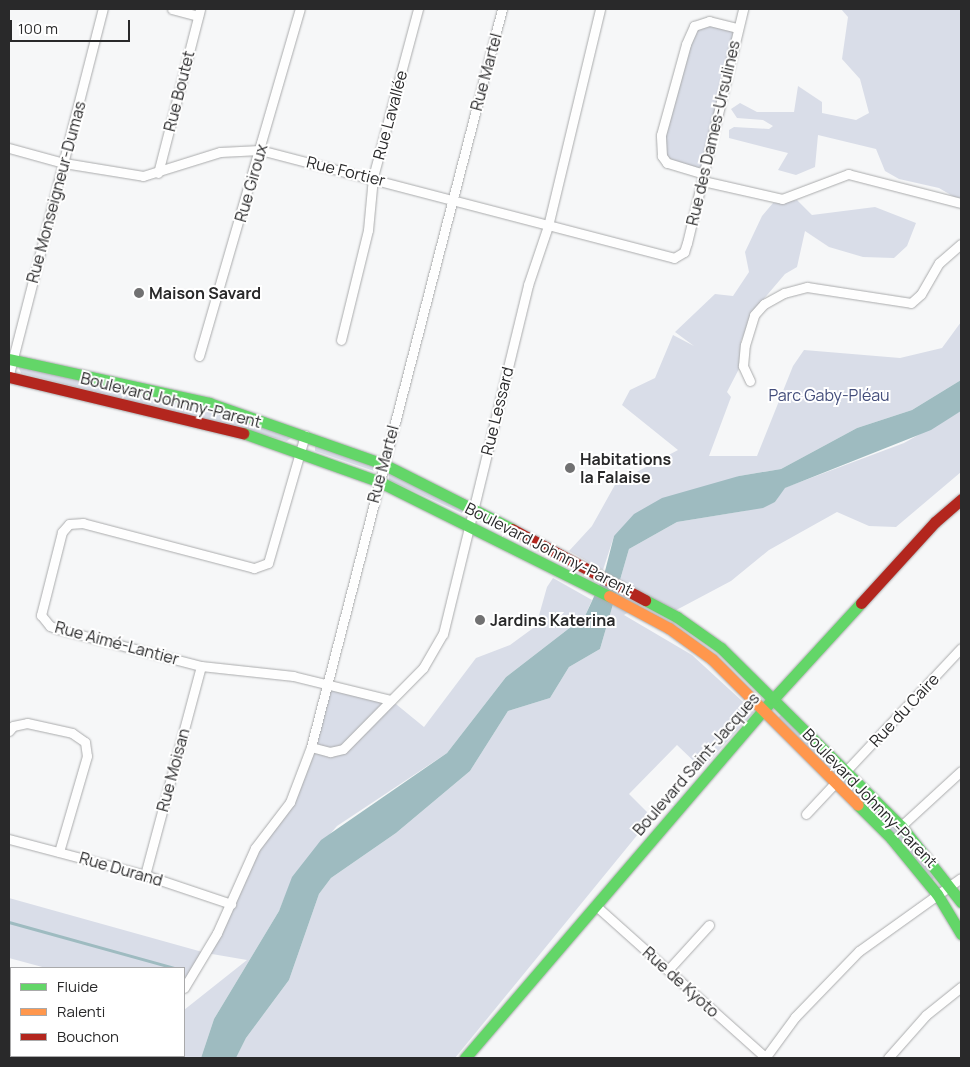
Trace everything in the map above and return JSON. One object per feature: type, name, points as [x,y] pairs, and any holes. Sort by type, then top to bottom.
[{"type":"street","name":"Rue Monseigneur-Dumas","points":[[9,375],[11,360],[103,9]]},
{"type":"street","points":[[172,9],[199,12]]},
{"type":"street","name":"Rue Giroux","points":[[199,356],[300,9]]},
{"type":"street","name":"Rue Lavallée","points":[[341,340],[368,230],[373,177],[418,9]]},
{"type":"street","name":"Rue Martel","points":[[185,986],[231,904],[242,873],[255,848],[298,788],[311,747],[378,481],[502,9]]},
{"type":"street","name":"Rue Lessard","points":[[311,747],[330,752],[343,749],[423,668],[443,634],[471,526],[528,284],[548,226],[600,9]]},
{"type":"street","name":"Rue des Dames-Ursulines","points":[[680,256],[687,243],[704,177],[743,9]]},
{"type":"street","name":"Rue Boutet","points":[[158,173],[199,12]]},
{"type":"street","points":[[738,28],[709,21],[694,26],[686,44],[661,135],[662,156],[667,163],[704,177],[782,199],[848,174],[961,203]]},
{"type":"street","name":"Rue Fortier","points":[[9,148],[64,163],[127,175],[158,173],[203,156],[238,149],[260,150],[373,177],[669,259],[680,256]]},
{"type":"street","points":[[750,380],[743,366],[745,345],[754,315],[764,304],[784,293],[807,287],[912,303],[921,294],[939,263],[961,244]]},
{"type":"street","name":"Boulevard Johnny-Parent","points":[[11,360],[209,403],[384,464],[474,508],[677,617],[721,648],[901,826],[961,902]]},
{"type":"street","name":"Boulevard Johnny-Parent","points":[[9,375],[241,433],[300,451],[378,481],[552,566],[669,628],[712,659],[891,838],[937,894],[961,934]]},
{"type":"street","name":"Rue Aimé-Lantier","points":[[305,435],[272,558],[262,567],[254,568],[82,523],[70,524],[62,532],[41,610],[46,622],[58,630],[201,666],[327,682],[391,700]]},
{"type":"street","name":"Boulevard Saint-Jacques","points":[[465,1058],[773,699],[936,522],[961,499]]},
{"type":"street","name":"Rue du Caire","points":[[846,771],[961,648]]},
{"type":"street","name":"Rue Moisan","points":[[145,875],[201,666]]},
{"type":"street","points":[[9,731],[13,726],[27,723],[72,732],[85,742],[87,756],[59,852]]},
{"type":"street","points":[[901,826],[961,771]]},
{"type":"street","points":[[806,814],[835,783]]},
{"type":"street","name":"Rue Durand","points":[[9,839],[145,875],[231,904]]},
{"type":"street","points":[[765,1058],[800,1010],[858,951],[961,878]]},
{"type":"street","name":"Rue de Kyoto","points":[[595,905],[765,1058]]},
{"type":"street","points":[[668,970],[709,925]]},
{"type":"street","points":[[888,1058],[926,1015],[961,986]]},
{"type":"green space","points":[[841,9],[961,9],[961,201],[939,188],[899,179],[885,171],[876,149],[818,135],[815,167],[796,175],[778,170],[788,153],[729,138],[729,130],[734,127],[769,129],[773,126],[763,120],[737,118],[731,109],[740,103],[757,112],[794,112],[798,86],[822,102],[822,113],[856,120],[869,113],[860,79],[842,59],[848,17]]},
{"type":"green space","points":[[700,22],[738,28],[704,174],[671,164],[661,147],[686,44]]},
{"type":"green space","name":"Parc Gaby-Pléau","points":[[797,200],[812,215],[875,207],[916,223],[907,246],[894,258],[863,257],[829,247],[805,231],[797,267],[785,274],[756,308],[741,341],[742,363],[727,392],[731,397],[709,456],[757,456],[793,366],[804,350],[900,358],[942,348],[961,322],[961,380],[912,410],[857,428],[781,469],[739,476],[614,536],[603,570],[569,551],[592,526],[616,483],[678,450],[622,405],[630,390],[655,378],[673,335],[694,346],[675,332],[715,294],[733,296],[749,272],[745,252],[762,216],[773,203]]},
{"type":"green space","points":[[24,367],[238,418],[291,438],[287,441],[21,373],[19,368]]},
{"type":"green space","points":[[961,411],[961,472],[896,527],[869,526],[837,512],[769,550],[731,581],[672,612],[649,599],[624,615],[692,655],[754,712],[702,769],[677,745],[629,794],[652,817],[455,1058],[236,1058],[246,1038],[289,980],[319,894],[331,878],[396,833],[470,771],[508,711],[550,698],[569,667],[600,649],[629,549],[677,522],[744,511],[775,502],[784,488],[904,443]]},
{"type":"green space","points":[[315,444],[373,465],[374,471],[315,451]]},
{"type":"green space","points":[[389,474],[463,509],[462,513],[389,480]]},
{"type":"green space","points":[[553,578],[592,600],[585,616],[506,677],[447,753],[337,826],[293,877],[279,911],[214,1019],[201,1058],[130,1058],[185,1057],[185,1009],[247,960],[206,953],[242,873],[290,802],[327,683],[391,700],[424,727],[476,658],[510,645],[536,626],[547,587]]},
{"type":"green space","points":[[781,715],[894,826],[934,878],[932,880],[778,718]]},
{"type":"green space","points":[[9,898],[206,953],[185,987],[185,967],[42,967],[9,958]]},
{"type":"water","points":[[961,380],[961,411],[931,430],[785,488],[775,502],[763,508],[677,522],[629,549],[600,649],[569,667],[550,698],[508,711],[470,771],[396,833],[331,878],[319,894],[289,980],[246,1038],[236,1058],[201,1058],[214,1019],[279,911],[292,877],[321,840],[447,753],[506,677],[585,616],[604,575],[614,536],[634,514],[662,498],[739,476],[781,469],[857,428],[912,410]]},
{"type":"waterway","points":[[9,922],[171,967]]},
{"type":"traffic: fast","points":[[9,359],[209,403],[383,464],[512,529]]},
{"type":"traffic: fast","points":[[243,433],[378,481],[609,596]]},
{"type":"traffic: fast","points":[[645,600],[677,617],[721,648],[901,826],[961,902]]},
{"type":"traffic: fast","points":[[465,1058],[773,699],[861,603]]},
{"type":"traffic: fast","points":[[858,805],[891,838],[937,894],[961,934]]},
{"type":"traffic: slow","points":[[609,596],[669,628],[712,659],[858,805]]},
{"type":"traffic: jam","points":[[9,377],[243,433]]},
{"type":"traffic: jam","points":[[861,603],[935,522],[961,499]]},
{"type":"traffic: jam","points":[[512,529],[645,600]]},
{"type":"place","name":"Maison Savard","points":[[139,293]]},
{"type":"place","name":"Habitations la Falaise","points":[[570,468]]},
{"type":"place","name":"Jardins Katerina","points":[[480,620]]}]
